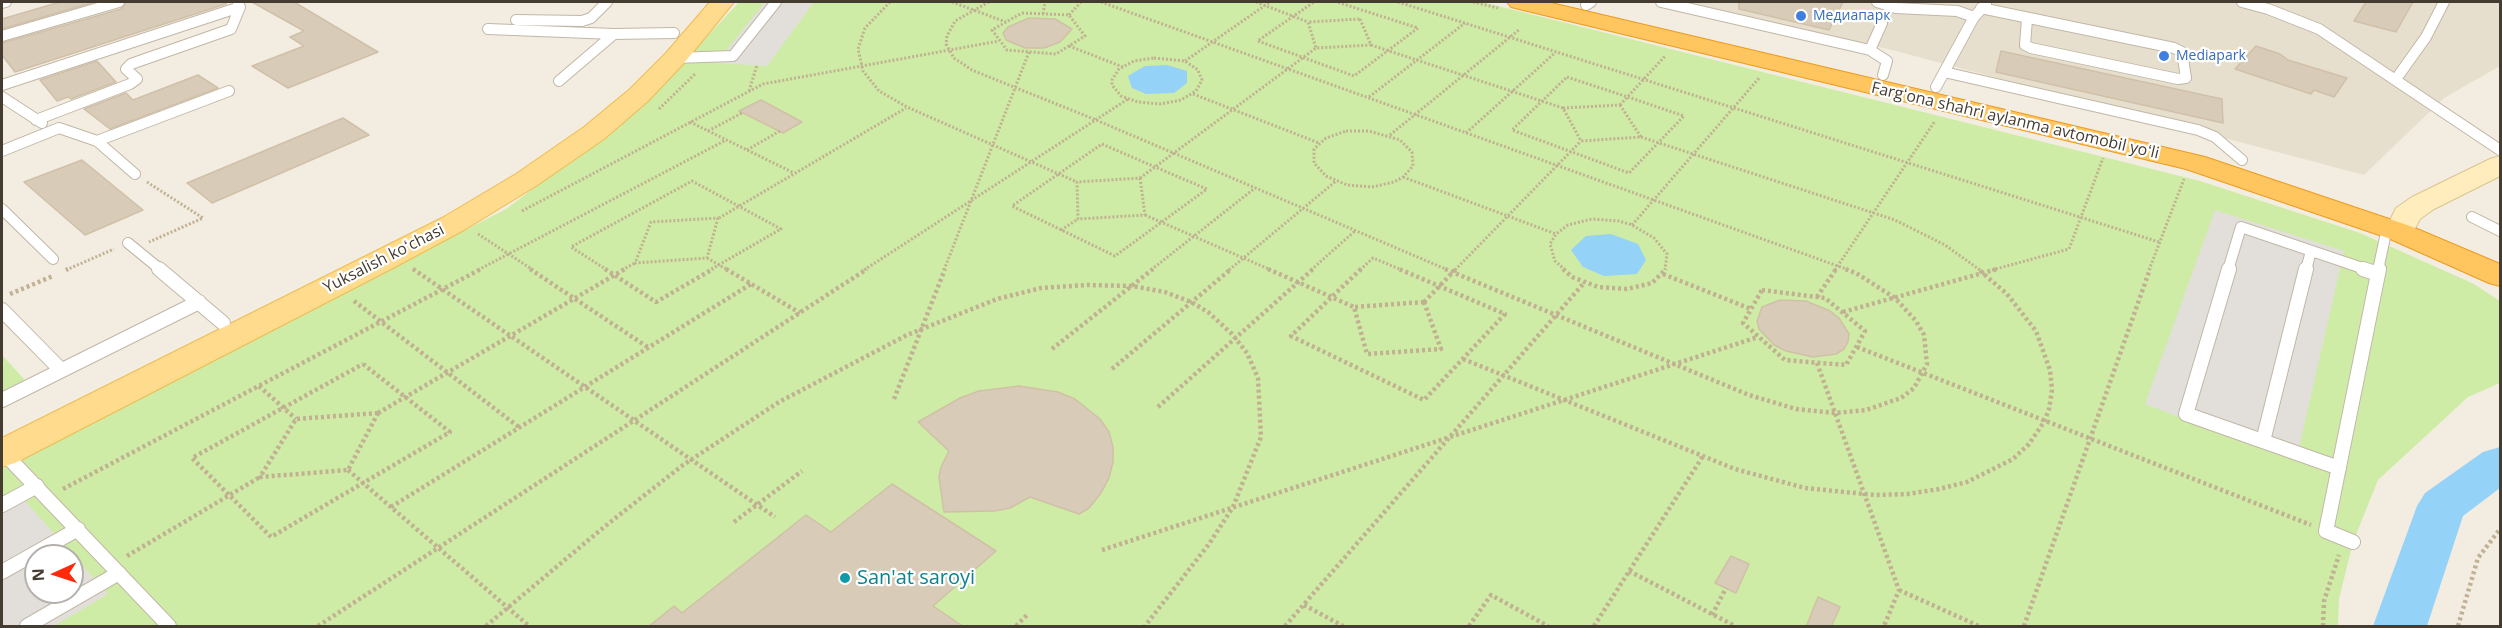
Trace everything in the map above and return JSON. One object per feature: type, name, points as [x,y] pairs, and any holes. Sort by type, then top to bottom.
[{"type":"highway","name":"Fargʻona shahri aylanma avtomobil yoʻli","points":[[1519,2],[1656,19],[1773,63],[2194,163],[2500,255]]},
{"type":"highway","name":"Fargʻona shahri aylanma avtomobil yoʻli","points":[[1583,3],[1883,75],[1940,80],[2242,160],[2398,224],[2500,276]]},
{"type":"main road","name":"Yuksalish koʻchasi","points":[[2,446],[453,224],[526,180],[594,132],[639,95],[675,46],[699,2]]},
{"type":"main road","name":"Yuksalish koʻchasi","points":[[2,446],[223,323],[364,254],[503,174],[569,129],[675,46],[722,2]]},
{"type":"main road","points":[[2398,224],[2423,203],[2500,165]]},
{"type":"lane","points":[[2,3],[6,2]]},
{"type":"lane","points":[[2,36],[119,2]]},
{"type":"lane","points":[[516,20],[582,21],[591,18],[607,2]]},
{"type":"lane","points":[[488,29],[614,34],[675,46],[711,57],[733,56],[776,2]]},
{"type":"lane","points":[[1877,2],[1896,8],[1957,11],[1974,16]]},
{"type":"lane","points":[[2242,2],[2268,9],[2319,29],[2500,150]]},
{"type":"lane","points":[[2268,9],[2277,2]]},
{"type":"lane","points":[[2396,79],[2426,37],[2444,2]]},
{"type":"lane","points":[[2,85],[238,4]]},
{"type":"lane","points":[[36,120],[130,84],[137,79],[126,69],[131,64],[231,29],[238,4]]},
{"type":"lane","points":[[1940,80],[1974,16],[1985,5],[2027,19],[2174,48],[2182,52],[2186,78],[2178,80],[2031,48],[2025,45],[2027,19]]},
{"type":"lane","points":[[1656,19],[1870,50],[1887,61],[1883,75]]},
{"type":"lane","points":[[1870,50],[1882,23]]},
{"type":"lane","points":[[559,81],[614,34]]},
{"type":"lane","points":[[97,141],[229,91]]},
{"type":"lane","points":[[2,97],[53,131]]},
{"type":"lane","points":[[2,151],[59,128],[97,141],[135,174]]},
{"type":"lane","points":[[2,209],[53,259]]},
{"type":"lane","points":[[2472,217],[2500,231]]},
{"type":"lane","points":[[2349,540],[2326,531],[2378,274],[2398,224]]},
{"type":"lane","points":[[2339,468],[2186,414],[2241,227],[2378,274]]},
{"type":"lane","points":[[132,246],[223,323]]},
{"type":"lane","points":[[2263,441],[2311,251]]},
{"type":"lane","points":[[2,400],[199,302]]},
{"type":"lane","points":[[2,310],[62,370]]},
{"type":"lane","points":[[2,446],[169,627]]},
{"type":"lane","points":[[2,505],[43,492]]},
{"type":"lane","points":[[2,572],[78,529]]},
{"type":"lane","points":[[27,627],[115,569]]},
{"type":"path","points":[[890,2],[873,17],[860,38],[858,49],[861,66],[869,81],[879,91],[907,107],[1077,182],[1140,178],[1316,48],[1371,45],[1563,108],[1620,105],[1670,50]]},
{"type":"path","points":[[952,2],[1006,22]]},
{"type":"path","points":[[989,2],[972,9],[950,28],[946,44],[948,50],[962,65],[1555,316],[1674,364],[1772,403],[1796,409],[1835,413],[1866,410],[1901,398],[1914,388],[1923,374],[1927,364],[1928,350],[1916,321],[1895,298],[1874,283],[1838,265],[1101,2]]},
{"type":"path","points":[[1043,14],[1045,2]]},
{"type":"path","points":[[1069,15],[1085,36],[1056,54],[1007,50],[992,30],[1022,13],[1069,15],[1081,2]]},
{"type":"path","points":[[1256,2],[1308,22],[1360,19],[1371,45]]},
{"type":"path","points":[[1185,62],[1270,2]]},
{"type":"path","points":[[1314,2],[1258,41],[1354,76],[1418,28],[1337,2]]},
{"type":"path","points":[[1398,2],[2159,242]]},
{"type":"path","points":[[1308,22],[1316,48]]},
{"type":"path","points":[[1368,97],[1465,23]]},
{"type":"path","points":[[1389,135],[1520,29]]},
{"type":"path","points":[[549,190],[518,211],[762,84],[999,41]]},
{"type":"path","points":[[1069,46],[1123,67]]},
{"type":"path","points":[[894,399],[1029,52]]},
{"type":"path","points":[[1466,133],[1556,52]]},
{"type":"path","points":[[652,115],[668,102],[711,57]]},
{"type":"path","points":[[1154,58],[1185,62],[1202,75],[1201,86],[1181,100],[1160,104],[1128,99],[1121,96],[1112,86],[1114,74],[1134,61],[1154,58]]},
{"type":"path","points":[[1632,225],[1773,63]]},
{"type":"path","points":[[749,91],[757,65]]},
{"type":"path","points":[[1567,77],[1628,97],[1684,116],[1629,173],[1512,130],[1567,77]]},
{"type":"path","points":[[1192,94],[1319,143]]},
{"type":"path","points":[[318,627],[1128,99]]},
{"type":"path","points":[[1620,105],[1641,137]]},
{"type":"path","points":[[635,263],[651,222],[718,218],[907,107]]},
{"type":"path","points":[[1563,108],[1581,141]]},
{"type":"path","points":[[708,131],[742,113]]},
{"type":"path","points":[[1816,297],[1938,116]]},
{"type":"path","points":[[690,122],[794,173]]},
{"type":"path","points":[[1346,131],[1369,131],[1389,135],[1400,140],[1412,152],[1413,166],[1403,177],[1394,182],[1372,187],[1336,181],[1318,170],[1314,163],[1314,149],[1326,138],[1346,131]]},
{"type":"path","points":[[747,150],[780,132]]},
{"type":"path","points":[[1061,230],[1078,219],[1145,215],[1354,307],[1424,302],[1581,141],[1641,137],[1874,212],[1937,241],[1984,273],[2023,312],[2036,331],[2045,351],[2052,390],[2044,422],[2029,444],[2013,459],[1992,471],[1967,482],[1908,494],[1864,494],[1805,488],[1770,480],[1703,456],[1463,358]]},
{"type":"path","points":[[43,492],[259,386],[726,140]]},
{"type":"path","points":[[1102,144],[1155,167],[1207,189],[1115,256],[1012,206],[1102,144]]},
{"type":"path","points":[[1843,312],[2069,249],[2103,158]]},
{"type":"path","points":[[132,246],[202,218],[135,174]]},
{"type":"path","points":[[1403,177],[1556,234]]},
{"type":"path","points":[[1140,178],[1145,215]]},
{"type":"path","points":[[2024,627],[2159,242],[2185,179]]},
{"type":"path","points":[[692,181],[781,229],[719,265],[656,302],[571,248],[692,181]]},
{"type":"path","points":[[1112,369],[1336,181]]},
{"type":"path","points":[[1077,182],[1078,219]]},
{"type":"path","points":[[1052,349],[1255,188]]},
{"type":"path","points":[[707,258],[718,218]]},
{"type":"path","points":[[1592,219],[1619,221],[1632,225],[1662,245],[1668,262],[1663,274],[1652,283],[1627,289],[1612,289],[1584,283],[1562,269],[1555,261],[1550,244],[1556,234],[1568,225],[1592,219]]},
{"type":"path","points":[[468,239],[488,228]]},
{"type":"path","points":[[1158,407],[1355,231]]},
{"type":"path","points":[[478,234],[649,348]]},
{"type":"path","points":[[259,386],[296,419],[378,412],[635,263],[707,258],[800,313]]},
{"type":"path","points":[[1373,258],[1439,286],[1505,314],[1424,400],[1291,336],[1373,258]]},
{"type":"path","points":[[403,273],[422,263]]},
{"type":"path","points":[[413,268],[775,517]]},
{"type":"path","points":[[1663,274],[1751,309]]},
{"type":"path","points":[[1285,627],[1584,283]]},
{"type":"path","points":[[391,507],[751,284]]},
{"type":"path","points":[[486,627],[604,527],[691,460],[779,402],[922,329],[997,298],[1041,288],[1087,285],[1132,286],[1165,292],[1191,302],[1208,312],[1235,338],[1247,352],[1258,378],[1261,437],[1233,507],[1209,544],[1145,627]]},
{"type":"path","points":[[1762,290],[1816,297],[1825,298],[1866,331],[1846,365],[1785,360],[1743,323],[1762,290]]},
{"type":"path","points":[[362,294],[352,299],[520,428]]},
{"type":"path","points":[[1354,307],[1367,354],[1441,349],[1424,302]]},
{"type":"path","points":[[1102,550],[1758,337]]},
{"type":"path","points":[[1857,347],[2326,531]]},
{"type":"path","points":[[1817,363],[1899,590],[1884,627]]},
{"type":"path","points":[[363,364],[405,397],[450,432],[271,537],[192,458],[363,364]]},
{"type":"path","points":[[348,470],[378,412]]},
{"type":"path","points":[[260,477],[296,419]]},
{"type":"path","points":[[1594,627],[1703,456]]},
{"type":"path","points":[[115,569],[260,477],[348,470],[530,627]]},
{"type":"path","points":[[734,522],[802,471]]},
{"type":"path","points":[[2458,627],[2478,558],[2500,529]]},
{"type":"path","points":[[2323,627],[2324,601],[2349,540]]},
{"type":"path","points":[[1629,571],[1735,627]]},
{"type":"path","points":[[1712,615],[1726,588]]},
{"type":"path","points":[[1899,590],[1980,627]]},
{"type":"path","points":[[1469,627],[1491,596],[1548,627]]},
{"type":"path","points":[[1304,605],[1342,627]]},
{"type":"path","points":[[1016,627],[1027,615]]},
{"type":"shaded area","points":[[765,2],[814,2],[767,66],[716,63]]},
{"type":"shaded area","points":[[1664,2],[2500,2],[2500,66],[2444,98],[2364,175],[1888,49]]},
{"type":"shaded area","points":[[2215,210],[2344,251],[2296,461],[2145,404]]},
{"type":"shaded area","points":[[18,493],[63,544],[24,544],[24,604],[84,604],[84,567],[108,594],[54,626],[2,626],[2,502]]},
{"type":"green space","points":[[739,2],[1482,2],[2200,181],[2360,233],[2474,284],[2500,301],[2500,383],[2468,397],[2378,480],[2353,542],[2339,599],[2338,626],[2,626],[2,469],[506,209],[642,107]]},
{"type":"green space","points":[[2,355],[25,380],[2,391]]},
{"type":"water","points":[[1167,65],[1187,71],[1187,83],[1174,93],[1146,94],[1132,88],[1128,76],[1145,66]]},
{"type":"water","points":[[1611,234],[1638,244],[1646,260],[1637,274],[1604,276],[1583,267],[1571,250],[1586,236]]},
{"type":"building","points":[[60,2],[95,2],[2,29],[2,19]]},
{"type":"building","points":[[126,2],[226,2],[226,4],[15,72],[2,55],[2,43],[121,9]]},
{"type":"building","points":[[252,2],[294,2],[378,52],[288,88],[252,66],[304,46],[290,37],[304,31]]},
{"type":"building","name":"Медиапарк","points":[[1739,2],[1843,2],[1829,30],[1739,9]]},
{"type":"building","points":[[2366,2],[2413,2],[2396,32],[2354,21]]},
{"type":"building","points":[[1029,18],[1055,19],[1072,29],[1060,42],[1044,48],[1025,48],[1006,40],[1003,33],[1008,27]]},
{"type":"building","points":[[2256,46],[2280,54],[2288,60],[2347,78],[2334,97],[2314,90],[2311,94],[2235,69]]},
{"type":"building","points":[[2001,51],[2222,99],[2223,123],[1996,72]]},
{"type":"building","points":[[97,61],[116,82],[71,99],[68,97],[57,101],[40,80]]},
{"type":"building","points":[[198,75],[218,88],[110,129],[84,109],[126,93],[133,100]]},
{"type":"building","points":[[761,100],[802,122],[783,133],[739,111]]},
{"type":"building","points":[[343,118],[369,135],[212,203],[187,183]]},
{"type":"building","points":[[82,160],[143,210],[85,235],[24,182]]},
{"type":"building","points":[[1780,300],[1806,301],[1830,311],[1839,318],[1849,334],[1844,349],[1836,354],[1813,357],[1786,351],[1774,345],[1759,329],[1757,321],[1762,307]]},
{"type":"building","points":[[1019,386],[1058,392],[1075,399],[1100,419],[1109,432],[1113,447],[1113,462],[1109,478],[1101,493],[1089,508],[1079,514],[1030,497],[1010,508],[995,511],[944,512],[939,477],[949,451],[918,422],[960,398],[979,391]]},
{"type":"building","name":"San'at saroyi","points":[[892,484],[996,551],[933,606],[964,627],[648,627],[674,606],[682,613],[806,515],[831,532]]},
{"type":"building","points":[[1731,556],[1749,564],[1736,593],[1715,583]]},
{"type":"building","points":[[1818,597],[1840,607],[1831,627],[1806,627]]},
{"type":"waterway","points":[[2400,626],[2442,506],[2500,464]]},
{"type":"place","name":"Медиапарк","points":[[1801,16]]},
{"type":"place","name":"Mediapark","points":[[2164,56]]},
{"type":"place","name":"San'at saroyi","points":[[845,578]]}]
